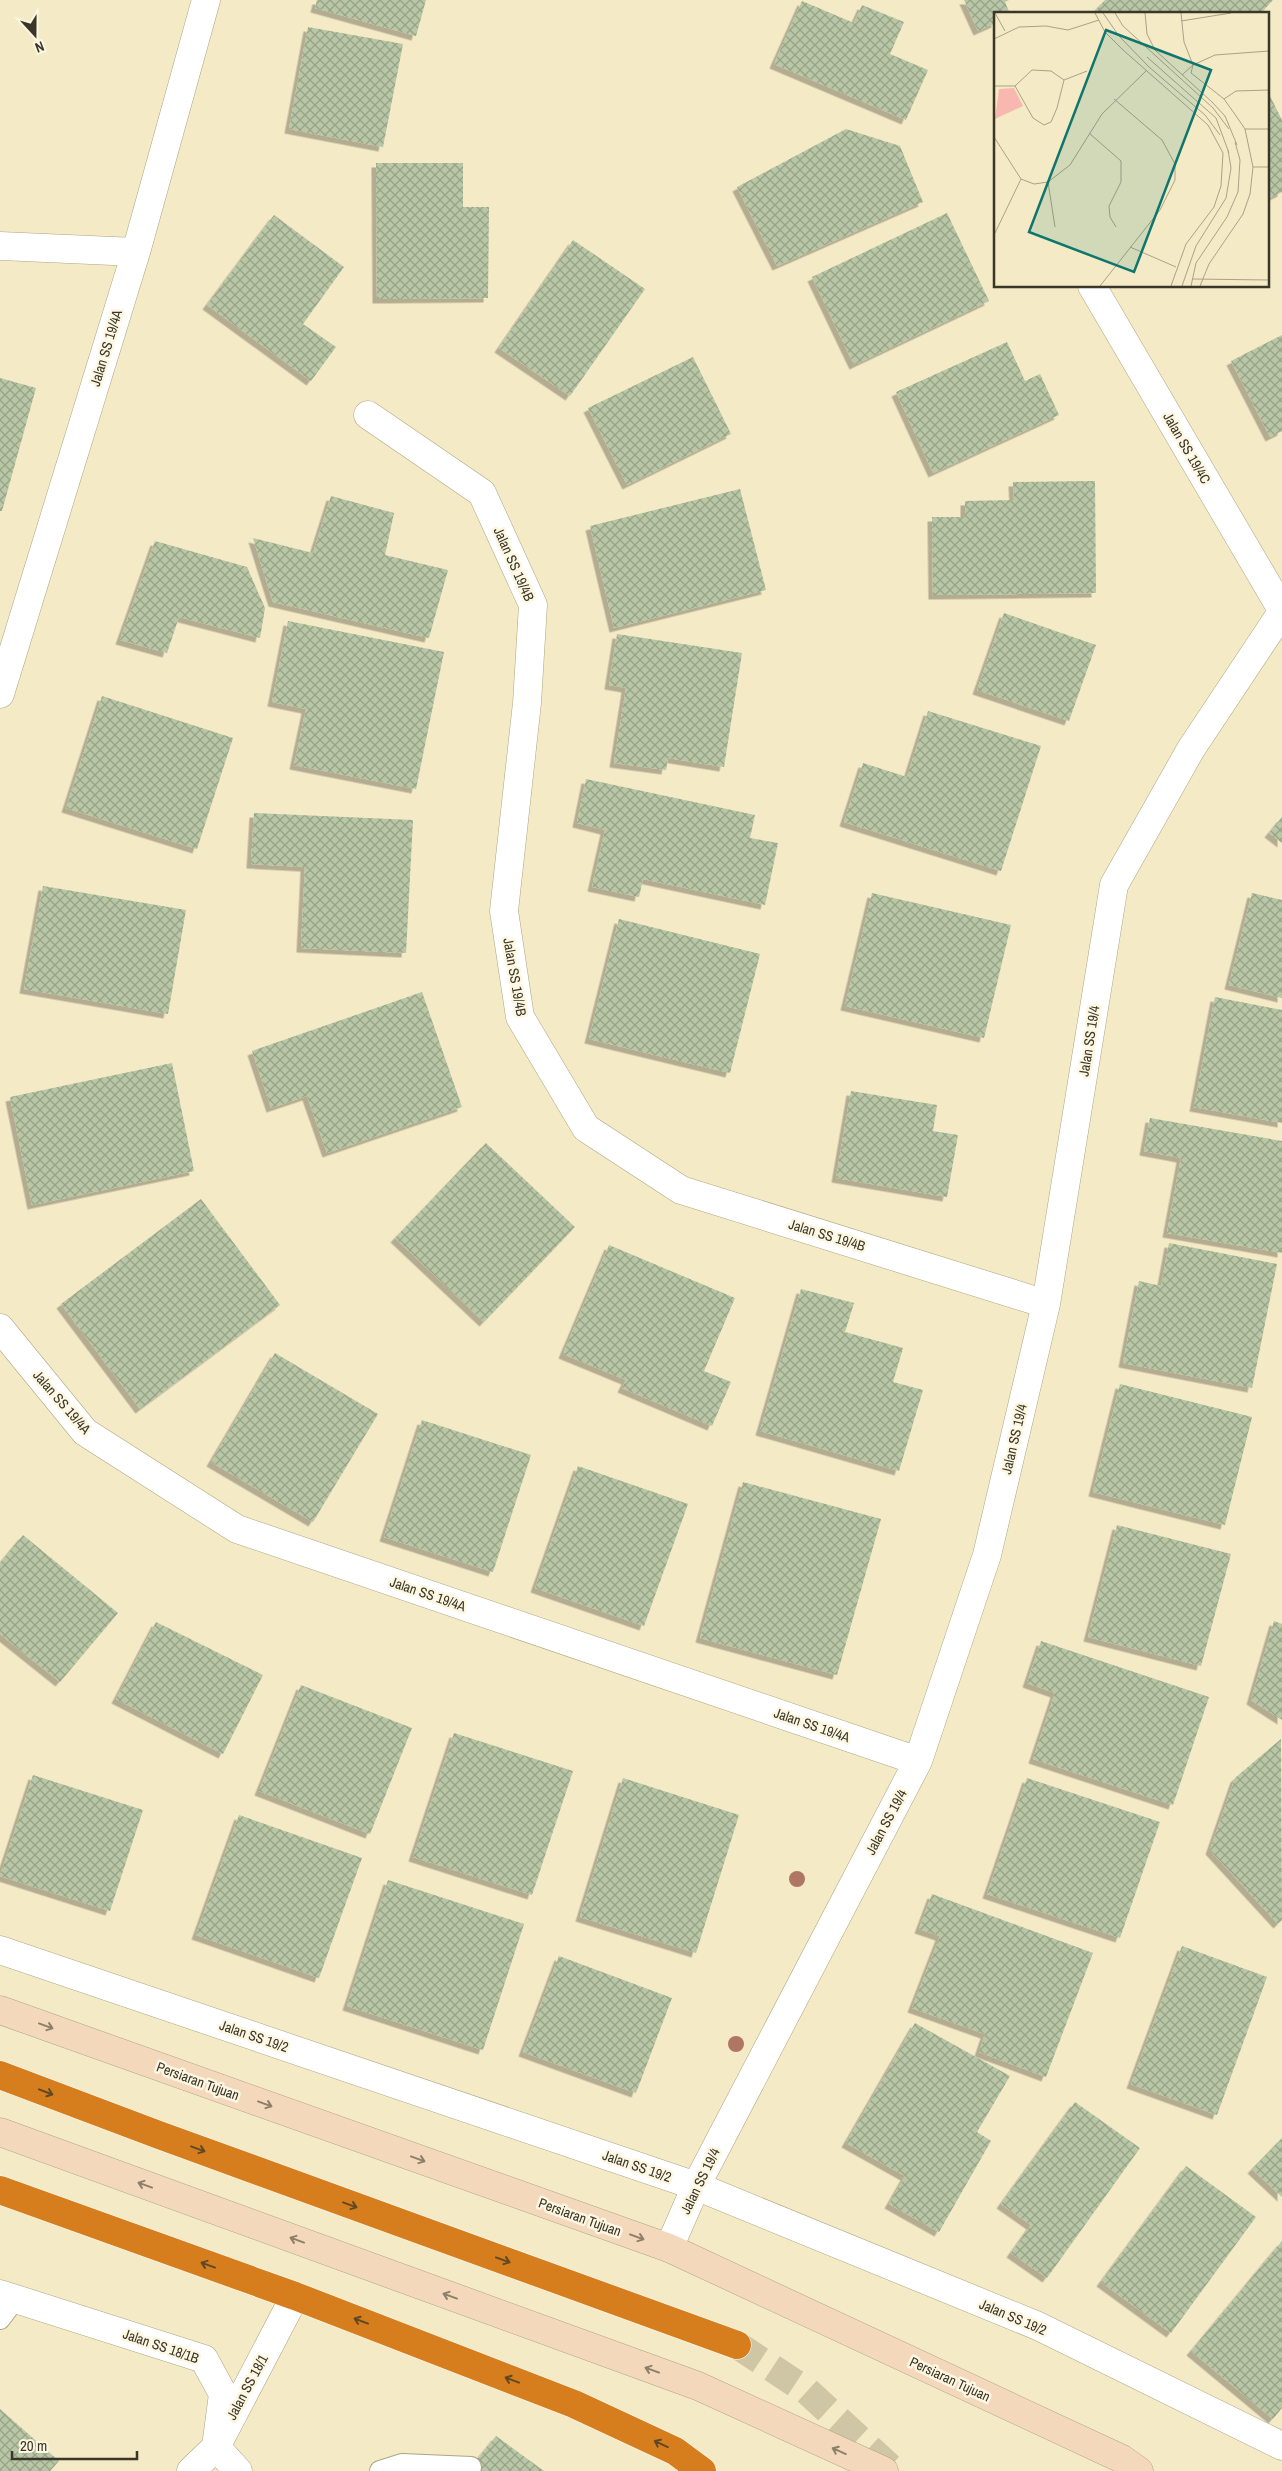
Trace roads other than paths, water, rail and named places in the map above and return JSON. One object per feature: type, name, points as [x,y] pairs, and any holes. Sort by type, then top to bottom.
[{"type":"highway","points":[[0,2075],[159,2135],[737,2345]]},
{"type":"highway","points":[[0,2190],[295,2296],[574,2404],[675,2451],[702,2471]]},
{"type":"main road","name":"Persiaran Tujuan","points":[[0,2010],[669,2248],[1122,2459],[1139,2471]]},
{"type":"main road","points":[[0,2132],[698,2386],[884,2471]]},
{"type":"street","name":"Jalan SS 19/4A","points":[[0,694],[136,252],[206,0]]},
{"type":"street","points":[[0,246],[136,252]]},
{"type":"street","name":"Jalan SS 19/4C","points":[[1093,288],[1282,611]]},
{"type":"street","name":"Jalan SS 19/4B","points":[[368,415],[482,493],[533,604],[527,703],[504,911],[520,1017],[586,1128],[681,1190],[1046,1304]]},
{"type":"street","name":"Jalan SS 19/4","points":[[669,2248],[696,2186],[918,1761],[987,1555],[1046,1304],[1114,885],[1190,749],[1282,611]]},
{"type":"street","name":"Jalan SS 19/4A","points":[[0,1328],[85,1432],[237,1530],[918,1761]]},
{"type":"street","name":"Jalan SS 19/2","points":[[0,1950],[696,2186],[1038,2326],[1282,2446]]},
{"type":"street","name":"Jalan SS 18/1","points":[[191,2471],[216,2446],[295,2296]]},
{"type":"street","name":"Jalan SS 18/1B","points":[[5,2304],[204,2359],[223,2394],[216,2446]]},
{"type":"street","points":[[216,2446],[238,2471]]},
{"type":"lane","points":[[380,2471],[402,2464],[471,2467]]},
{"type":"tunnel","points":[[737,2345],[807,2391],[894,2471]]}]
